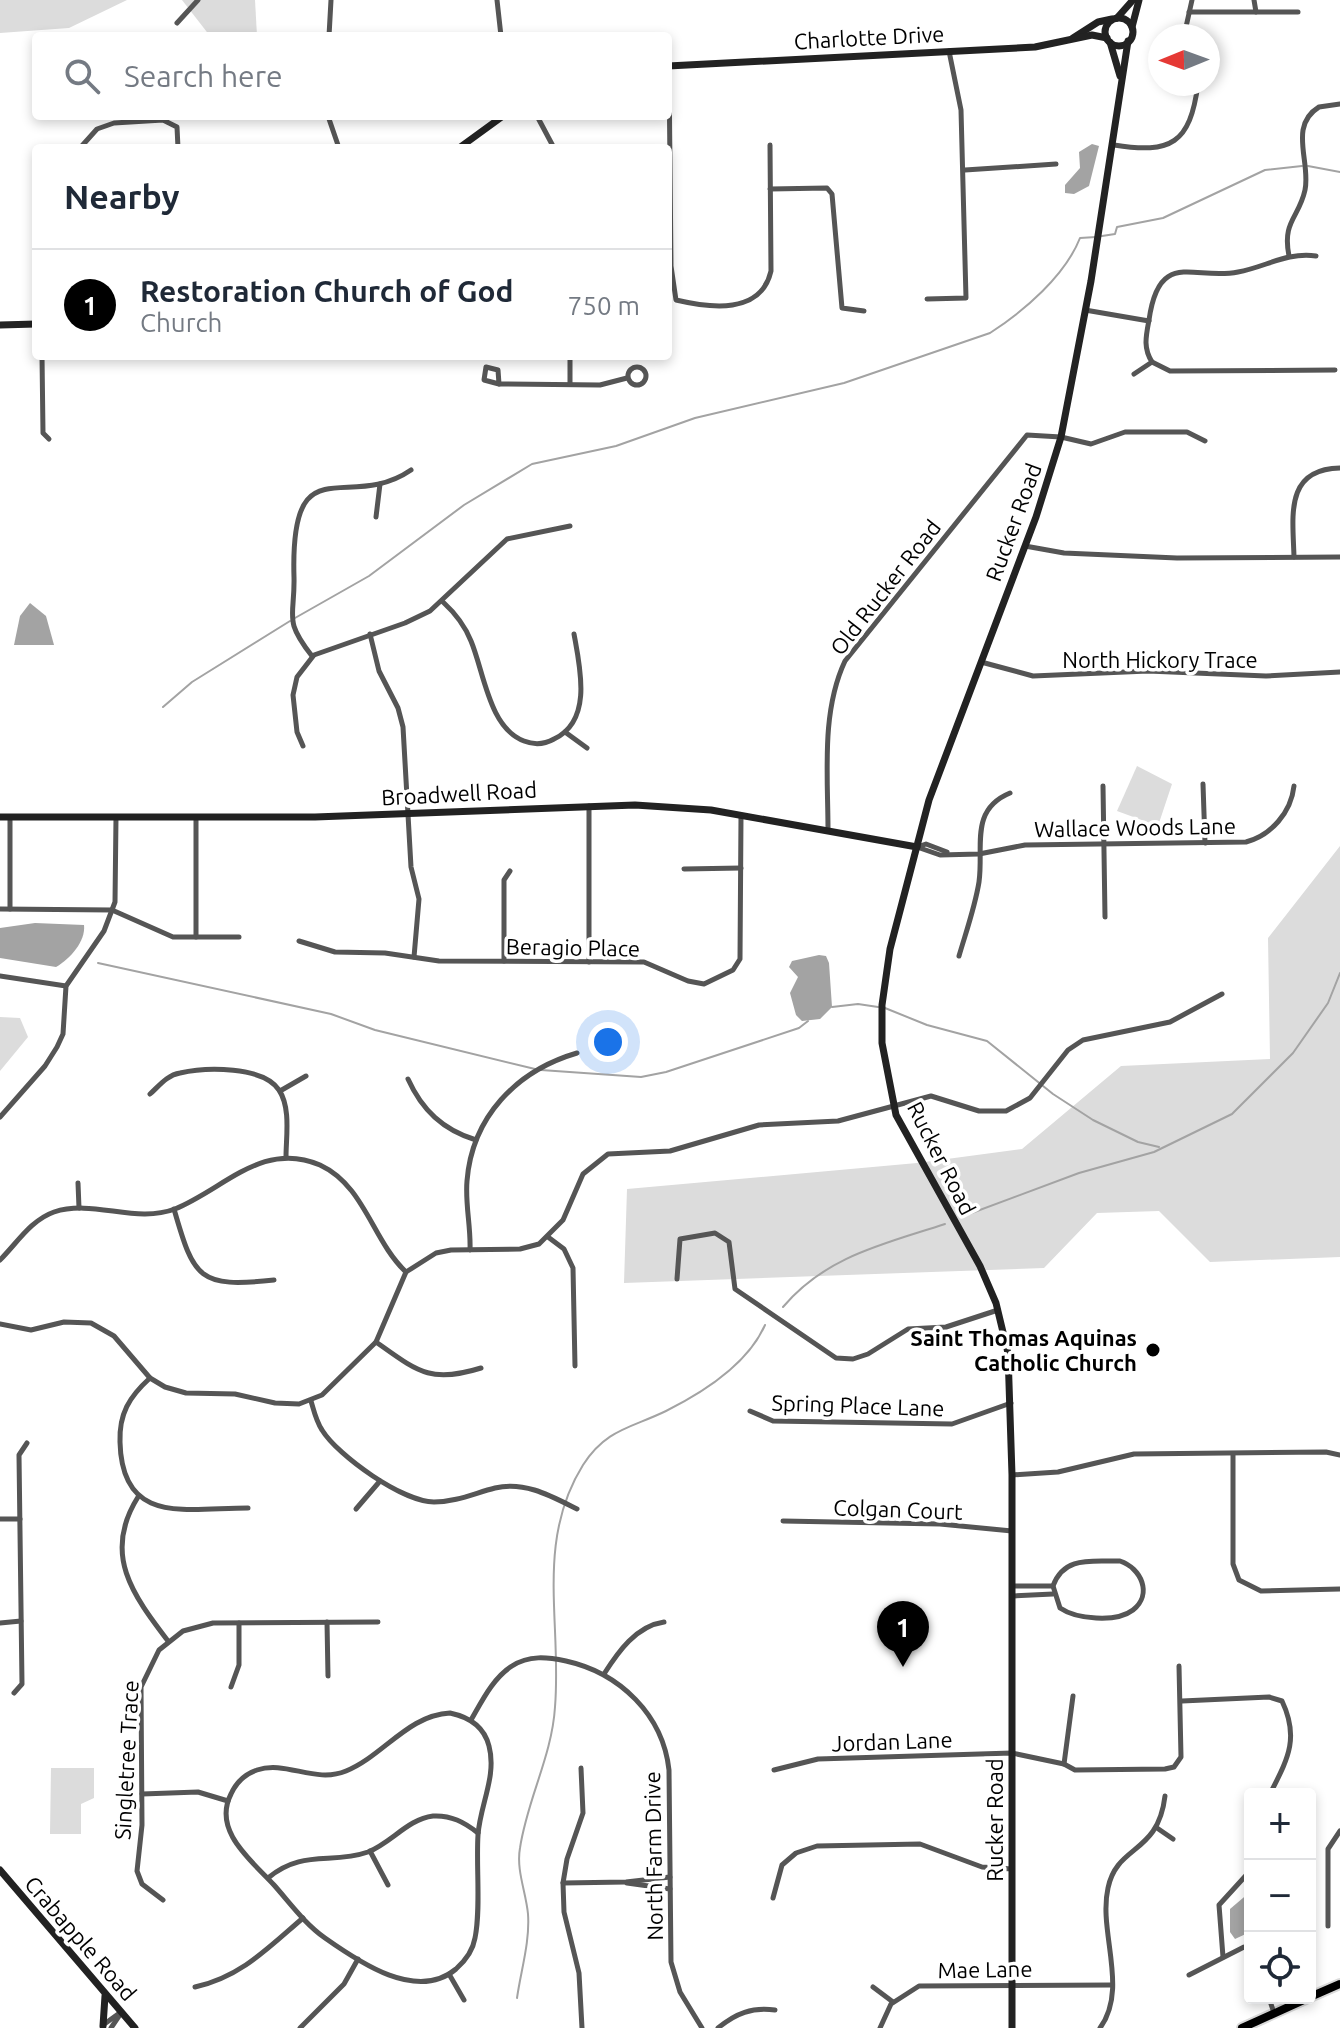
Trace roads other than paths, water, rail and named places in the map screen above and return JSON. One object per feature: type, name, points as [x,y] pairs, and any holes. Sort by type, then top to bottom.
[{"type":"main road","points":[[1133,0],[1105,29],[1108,40],[1117,45],[1128,41],[1139,0]]},
{"type":"main road","points":[[1115,19],[1127,21],[1132,27]]},
{"type":"main road","name":"Charlotte Drive","points":[[1072,39],[1098,22],[1115,19]]},
{"type":"main road","name":"Charlotte Drive","points":[[672,66],[1048,47],[1092,35],[1108,40]]},
{"type":"main road","name":"Rucker Road","points":[[1108,40],[1119,65],[1122,90]]},
{"type":"main road","name":"Rucker Road","points":[[1012,2028],[1012,1402],[1008,1351],[998,1310],[980,1266],[910,1144],[893,1106],[882,1043],[883,990],[929,800],[1025,546],[1061,437],[1114,145],[1128,41]]},
{"type":"main road","points":[[464,144],[498,120]]},
{"type":"main road","points":[[0,325],[32,324]]},
{"type":"main road","name":"Broadwell Road","points":[[0,817],[196,817],[408,813],[589,805],[672,806],[917,847]]},
{"type":"main road","name":"Crabapple Road","points":[[1,1874],[135,2028]]},
{"type":"main road","points":[[1316,1995],[1340,1984]]},
{"type":"main road","points":[[105,1994],[105,2027]]},
{"type":"main road","points":[[1242,2028],[1254,2026],[1295,2004]]},
{"type":"street","points":[[177,23],[198,0]]},
{"type":"street","points":[[329,32],[331,0]]},
{"type":"street","points":[[497,0],[501,32]]},
{"type":"street","points":[[1186,24],[1192,0]]},
{"type":"street","points":[[1254,0],[1256,12]]},
{"type":"street","points":[[1189,12],[1298,12]]},
{"type":"street","points":[[927,299],[966,298],[965,170],[961,110],[952,81],[949,50]]},
{"type":"street","points":[[1114,145],[1152,150],[1179,136],[1195,110],[1197,96]]},
{"type":"street","points":[[1289,256],[1286,230],[1305,190],[1302,140],[1306,121],[1319,107],[1340,104]]},
{"type":"street","points":[[84,144],[103,126],[163,120],[177,127],[178,144]]},
{"type":"street","points":[[329,120],[338,144]]},
{"type":"street","points":[[539,120],[552,144]]},
{"type":"street","points":[[670,120],[670,144]]},
{"type":"street","points":[[672,273],[676,300],[696,304],[734,304],[761,295],[771,271],[770,145]]},
{"type":"street","points":[[965,170],[1056,164]]},
{"type":"street","points":[[770,189],[827,188],[832,194],[842,308],[864,311]]},
{"type":"street","points":[[1316,256],[1289,256],[1235,273],[1194,269],[1175,274],[1156,291],[1145,347],[1152,362],[1170,371],[1335,370]]},
{"type":"street","points":[[1085,310],[1149,321]]},
{"type":"street","points":[[42,360],[43,433],[49,439]]},
{"type":"street","points":[[570,360],[570,384]]},
{"type":"street","points":[[1134,374],[1152,362]]},
{"type":"street","points":[[499,384],[600,385],[627,378]]},
{"type":"street","points":[[1061,437],[1091,444],[1125,432],[1187,432],[1205,441]]},
{"type":"street","name":"Old Rucker Road","points":[[828,830],[830,716],[835,684],[845,661],[1027,435],[1061,437]]},
{"type":"street","points":[[1294,557],[1293,509],[1299,487],[1319,471],[1340,468]]},
{"type":"street","points":[[312,656],[297,636],[291,610],[293,542],[299,515],[309,499],[324,489],[380,484],[399,479],[411,470]]},
{"type":"street","points":[[376,517],[380,484]]},
{"type":"street","points":[[303,746],[297,732],[293,695],[297,677],[312,656],[414,620],[443,602],[507,539],[570,526]]},
{"type":"street","points":[[1025,546],[1064,553],[1177,558],[1340,557]]},
{"type":"street","points":[[443,602],[471,641],[497,715],[507,731],[531,743],[550,742],[565,732],[576,717],[581,700],[574,634]]},
{"type":"street","points":[[370,634],[379,671],[402,718],[411,867],[419,899],[414,957]]},
{"type":"street","name":"North Hickory Trace","points":[[981,662],[1033,676],[1148,671],[1266,676],[1340,672]]},
{"type":"street","points":[[565,732],[587,748]]},
{"type":"street","points":[[1203,784],[1205,843]]},
{"type":"street","points":[[1103,786],[1105,917]]},
{"type":"street","name":"Wallace Woods Lane","points":[[917,847],[926,844],[948,853],[979,854],[1025,845],[1246,842],[1264,835],[1288,809],[1294,786]]},
{"type":"street","points":[[959,956],[978,885],[979,831],[983,816],[995,801],[1010,793]]},
{"type":"street","points":[[589,805],[589,962]]},
{"type":"street","name":"Beragio Place","points":[[299,941],[335,952],[439,961],[644,962],[704,984],[733,970],[740,959],[741,816]]},
{"type":"street","points":[[10,817],[10,909]]},
{"type":"street","points":[[0,1117],[45,1066],[57,1047],[63,1034],[66,986],[104,931],[112,910],[116,817]]},
{"type":"street","points":[[196,817],[196,937]]},
{"type":"street","points":[[684,869],[741,868]]},
{"type":"street","points":[[504,961],[504,880],[510,871]]},
{"type":"street","points":[[0,909],[112,910],[161,934],[239,937]]},
{"type":"street","points":[[0,976],[66,986]]},
{"type":"street","points":[[0,1324],[31,1330],[64,1322],[91,1323],[114,1336],[150,1378],[186,1393],[235,1394],[285,1405],[311,1401],[337,1383],[376,1342],[406,1272],[436,1253],[520,1249],[548,1237],[563,1220],[583,1174],[608,1154],[670,1151],[759,1125],[838,1121],[940,1096],[979,1111],[1006,1111],[1030,1098],[1068,1050],[1083,1040],[1162,1025],[1222,994]]},
{"type":"street","points":[[470,1250],[467,1184],[476,1140],[494,1107],[512,1087],[542,1066],[577,1053]]},
{"type":"street","points":[[150,1094],[179,1073],[231,1071],[264,1076],[280,1091],[285,1107],[286,1157]]},
{"type":"street","points":[[280,1091],[306,1076]]},
{"type":"street","points":[[408,1079],[419,1101],[435,1119],[454,1132],[476,1140]]},
{"type":"street","points":[[0,1260],[35,1222],[57,1211],[79,1208],[137,1214],[174,1209],[243,1169],[286,1157],[317,1164],[346,1183],[387,1252],[406,1272]]},
{"type":"street","points":[[78,1183],[79,1208]]},
{"type":"street","points":[[174,1209],[186,1253],[203,1274],[217,1283],[274,1280]]},
{"type":"street","points":[[677,1279],[680,1239],[715,1233],[729,1242],[735,1289],[836,1358],[853,1359],[868,1354],[908,1329],[946,1327],[998,1310]]},
{"type":"street","points":[[548,1237],[564,1249],[573,1268],[575,1366]]},
{"type":"street","points":[[376,1342],[412,1367],[432,1376],[453,1377],[481,1368]]},
{"type":"street","points":[[150,1378],[130,1397],[120,1427],[123,1471],[138,1497],[167,1508],[248,1508]]},
{"type":"street","points":[[311,1401],[328,1438],[380,1481],[417,1499],[435,1502],[508,1486],[522,1487],[577,1509]]},
{"type":"street","name":"Spring Place Lane","points":[[750,1411],[773,1421],[952,1424],[1012,1402]]},
{"type":"street","points":[[14,1693],[22,1684],[19,1455],[27,1443]]},
{"type":"street","points":[[1012,1475],[1058,1472],[1134,1454],[1326,1452],[1340,1455]]},
{"type":"street","points":[[1233,1454],[1233,1564],[1239,1580],[1261,1591],[1340,1589]]},
{"type":"street","points":[[356,1509],[380,1481]]},
{"type":"street","points":[[138,1497],[123,1529],[125,1574],[135,1598],[168,1641],[199,1625],[378,1622]]},
{"type":"street","points":[[0,1519],[20,1519]]},
{"type":"street","name":"Colgan Court","points":[[783,1521],[940,1524],[1012,1531]]},
{"type":"street","points":[[1120,1561],[1138,1572],[1143,1588],[1139,1604],[1120,1616],[1069,1614],[1060,1608],[1053,1594],[1053,1586],[1058,1573],[1068,1564],[1120,1561]]},
{"type":"street","points":[[1012,1591],[1053,1586]]},
{"type":"street","points":[[1012,1591],[1053,1594]]},
{"type":"street","points":[[0,1623],[21,1621]]},
{"type":"street","points":[[327,1622],[328,1676]]},
{"type":"street","points":[[604,1674],[631,1639],[650,1626],[664,1622]]},
{"type":"street","points":[[231,1687],[239,1665],[239,1623]]},
{"type":"street","name":"Singletree Trace","points":[[163,1900],[142,1884],[137,1871],[142,1794],[141,1687],[150,1662],[168,1641]]},
{"type":"street","name":"North Farm Drive","points":[[471,1720],[501,1674],[523,1660],[541,1657],[560,1659],[604,1674],[642,1706],[665,1745],[669,1770],[670,1949],[674,1976],[702,2028]]},
{"type":"street","points":[[1179,1666],[1182,1701],[1269,1697],[1282,1701],[1290,1717],[1291,1752],[1273,1788]]},
{"type":"street","points":[[1064,1764],[1073,1696]]},
{"type":"street","name":"Jordan Lane","points":[[774,1770],[818,1759],[1012,1753],[1064,1764],[1075,1770],[1174,1767],[1181,1757],[1182,1701]]},
{"type":"street","points":[[450,1713],[471,1720],[486,1735],[492,1759],[478,1833],[476,1937],[466,1959],[449,1974],[430,1981],[411,1981],[358,1959],[315,1931],[231,1836],[226,1819],[228,1801],[239,1781],[257,1770],[275,1768],[313,1776],[336,1775],[357,1766],[429,1716],[450,1713]]},
{"type":"street","points":[[581,1768],[583,1813],[567,1859],[563,1883],[564,1912],[579,1973],[582,2028]]},
{"type":"street","points":[[142,1794],[198,1792],[228,1801]]},
{"type":"street","points":[[1100,2028],[1111,2006],[1107,1900],[1111,1877],[1117,1866],[1157,1828],[1165,1796]]},
{"type":"street","points":[[268,1878],[301,1860],[347,1857],[370,1851],[413,1823],[430,1817],[456,1819],[478,1833]]},
{"type":"street","points":[[1157,1828],[1173,1839]]},
{"type":"street","points":[[1328,1926],[1328,1849],[1340,1831]]},
{"type":"street","points":[[773,1898],[782,1865],[796,1853],[817,1846],[920,1844],[982,1867],[1012,1869]]},
{"type":"street","points":[[370,1851],[388,1885]]},
{"type":"street","points":[[563,1883],[626,1882],[670,1877]]},
{"type":"street","points":[[1223,1957],[1219,1905],[1244,1878]]},
{"type":"street","points":[[626,1882],[670,1889]]},
{"type":"street","points":[[195,1987],[215,1983],[247,1966],[303,1918]]},
{"type":"street","points":[[1189,1975],[1244,1947]]},
{"type":"street","points":[[300,2028],[344,1984],[358,1959]]},
{"type":"street","points":[[449,1974],[464,2000]]},
{"type":"street","name":"Mae Lane","points":[[893,2002],[919,1986],[1112,1985]]},
{"type":"street","points":[[873,1987],[893,2002],[880,2028]]},
{"type":"street","points":[[1271,2004],[1274,2013]]},
{"type":"street","points":[[718,2028],[743,2012],[758,2008],[775,2010]]},
{"type":"street","points":[[105,2027],[121,2012]]},
{"type":"waterway","points":[[1102,236],[1115,234],[1117,227],[1163,218],[1265,170],[1302,166]]},
{"type":"waterway","points":[[1308,166],[1340,172]]},
{"type":"waterway","points":[[295,618],[369,576],[464,505],[532,464],[616,446],[695,418],[844,383],[990,333],[1042,292],[1064,266],[1080,238],[1096,237]]},
{"type":"waterway","points":[[163,707],[192,682],[290,621]]},
{"type":"waterway","points":[[98,963],[331,1014],[375,1030],[535,1069]]},
{"type":"waterway","points":[[961,1217],[1079,1173],[1154,1152],[1232,1114],[1293,1053],[1328,1003],[1340,973]]},
{"type":"waterway","points":[[832,1007],[858,1004],[878,1007]]},
{"type":"waterway","points":[[885,1008],[927,1025],[987,1041],[1053,1094],[1093,1120],[1138,1142],[1159,1147]]},
{"type":"waterway","points":[[541,1070],[641,1077],[666,1072],[799,1028],[808,1021]]},
{"type":"waterway","points":[[783,1307],[818,1275],[837,1264],[878,1246],[945,1224]]},
{"type":"waterway","points":[[517,1998],[528,1924],[519,1856],[523,1830],[553,1725],[556,1676],[555,1553],[559,1523],[568,1494],[583,1465],[601,1444],[620,1431],[666,1411],[710,1386],[748,1352],[765,1325]]},
{"type":"place","name":"Saint Thomas Aquinas Catholic Church","points":[[1153,1350]]},
{"type":"place","name":"Restoration Church of God","points":[[903,1667]]}]
